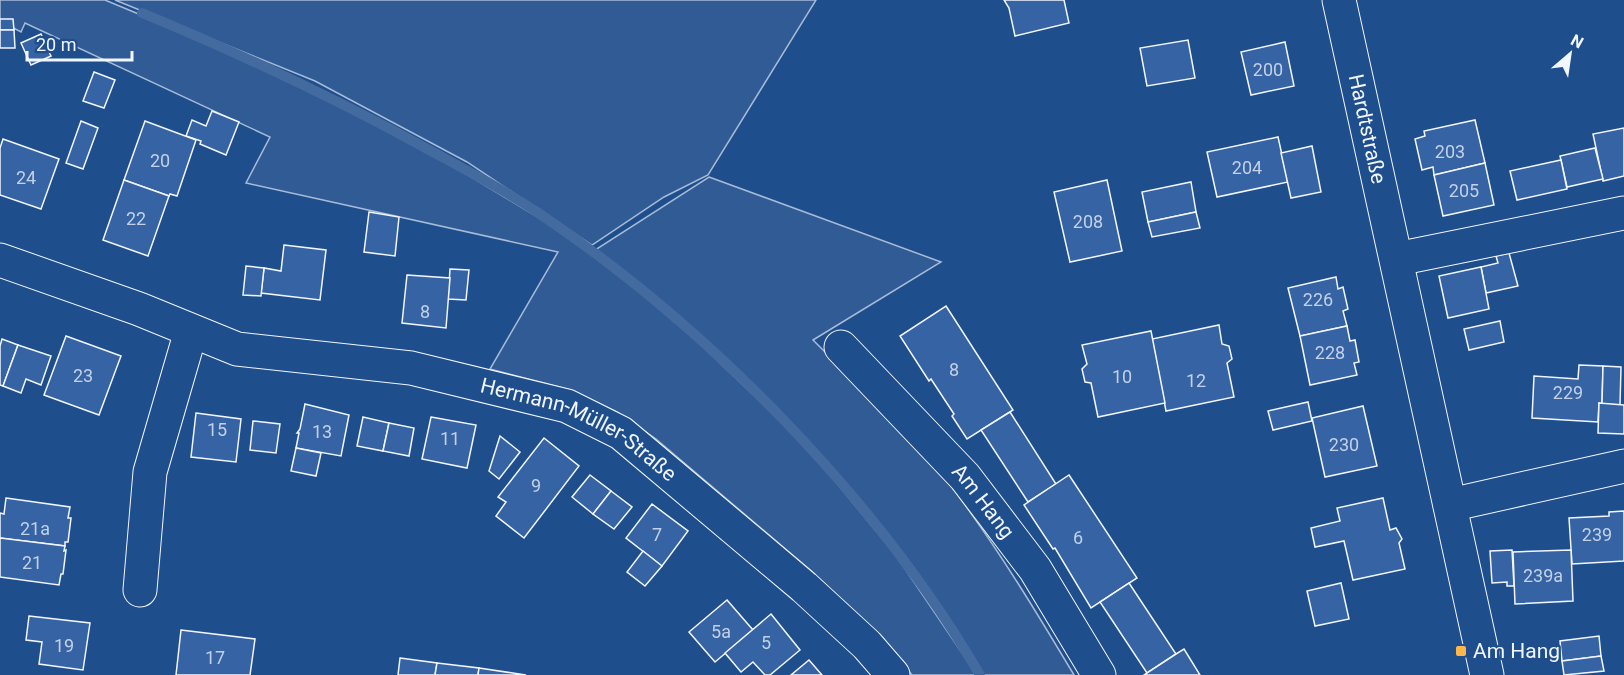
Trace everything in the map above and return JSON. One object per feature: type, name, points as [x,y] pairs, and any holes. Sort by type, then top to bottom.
[{"type":"street","name":"Hardtstraße","points":[[1339,0],[1487,675]]},
{"type":"street","points":[[1397,259],[1624,213]]},
{"type":"street","name":"Hermann-Müller-Straße","points":[[0,260],[237,348],[411,368],[567,406],[621,433],[804,587],[867,645],[893,675]]},
{"type":"street","points":[[141,590],[150,472],[192,331]]},
{"type":"street","name":"Am Hang","points":[[842,347],[965,477],[1035,569],[1099,675]]},
{"type":"street","points":[[1450,505],[1624,466]]},
{"type":"shaded area","points":[[0,0],[105,0],[314,92],[463,172],[564,233],[697,341],[782,422],[835,481],[895,554],[977,675],[912,675],[883,638],[809,569],[656,439],[617,412],[571,390],[490,369],[558,252],[246,183],[270,137],[25,23],[21,32],[0,21]]},
{"type":"shaded area","points":[[115,0],[816,0],[708,175],[664,197],[592,245],[467,162],[315,81]]},
{"type":"shaded area","points":[[709,177],[941,262],[813,340],[869,395],[941,473],[1003,560],[1074,675],[982,675],[910,564],[876,520],[803,436],[723,358],[595,250]]},
{"type":"building","points":[[1004,0],[1064,0],[1069,23],[1015,36],[1009,8]]},
{"type":"building","points":[[0,19],[13,19],[14,30],[0,30]]},
{"type":"building","points":[[0,30],[14,30],[15,48],[0,48]]},
{"type":"building","points":[[41,34],[51,56],[31,65],[21,43]]},
{"type":"building","points":[[1188,40],[1195,78],[1147,86],[1140,48]]},
{"type":"building","points":[[1285,42],[1294,86],[1251,95],[1241,52]]},
{"type":"building","points":[[94,72],[115,80],[104,108],[83,101]]},
{"type":"building","points":[[212,111],[239,122],[226,155],[200,144],[201,141],[186,136],[192,120],[206,126]]},
{"type":"building","points":[[1475,120],[1485,163],[1434,175],[1433,167],[1422,170],[1415,139],[1425,136],[1424,131]]},
{"type":"building","points":[[81,121],[98,128],[83,169],[66,163]]},
{"type":"building","points":[[145,121],[196,140],[177,196],[170,194],[169,196],[124,180]]},
{"type":"building","points":[[1624,128],[1624,176],[1603,181],[1593,134]]},
{"type":"building","points":[[1278,137],[1288,182],[1217,197],[1207,152]]},
{"type":"building","points":[[3,139],[59,159],[41,209],[0,195],[0,148]]},
{"type":"building","points":[[1312,146],[1321,192],[1291,198],[1281,153]]},
{"type":"building","points":[[1595,148],[1603,179],[1567,187],[1560,156]]},
{"type":"building","points":[[1561,160],[1567,189],[1517,200],[1510,171]]},
{"type":"building","points":[[1485,163],[1494,205],[1443,216],[1434,175]]},
{"type":"building","points":[[124,180],[169,196],[148,256],[103,240]]},
{"type":"building","points":[[1107,180],[1122,251],[1070,262],[1054,192]]},
{"type":"building","points":[[1191,182],[1196,212],[1148,222],[1142,192]]},
{"type":"building","points":[[369,212],[399,217],[395,256],[364,252]]},
{"type":"building","points":[[1196,212],[1200,228],[1152,237],[1148,222]]},
{"type":"building","points":[[284,245],[326,250],[320,300],[261,293],[264,268],[281,271]]},
{"type":"building","points":[[1509,253],[1518,286],[1486,293],[1481,267],[1498,263],[1496,256]]},
{"type":"building","points":[[246,266],[264,268],[261,296],[243,295]]},
{"type":"building","points":[[1481,267],[1489,309],[1448,318],[1439,276]]},
{"type":"building","points":[[450,269],[469,270],[466,300],[448,299]]},
{"type":"building","points":[[407,275],[450,278],[446,328],[402,323]]},
{"type":"building","points":[[1336,277],[1338,289],[1343,287],[1348,309],[1343,311],[1347,326],[1300,336],[1288,288]]},
{"type":"building","points":[[946,306],[1013,410],[967,439],[952,416],[954,414],[900,336]]},
{"type":"building","points":[[1500,321],[1504,342],[1469,350],[1464,329]]},
{"type":"building","points":[[1219,325],[1222,344],[1229,346],[1232,359],[1227,363],[1234,397],[1166,411],[1152,339]]},
{"type":"building","points":[[1347,326],[1350,341],[1355,340],[1359,362],[1354,363],[1357,375],[1310,385],[1300,336]]},
{"type":"building","points":[[1151,331],[1165,403],[1098,417],[1091,383],[1085,382],[1082,369],[1087,364],[1082,345]]},
{"type":"building","points":[[66,336],[121,356],[99,415],[44,395]]},
{"type":"building","points":[[2,339],[18,345],[3,386],[0,385]]},
{"type":"building","points":[[18,345],[51,356],[41,385],[26,379],[21,393],[3,386]]},
{"type":"building","points":[[1579,365],[1603,366],[1602,404],[1599,403],[1598,422],[1532,418],[1534,376],[1578,379]]},
{"type":"building","points":[[1603,366],[1621,367],[1620,405],[1602,404]]},
{"type":"building","points":[[1308,402],[1312,421],[1273,430],[1268,411]]},
{"type":"building","points":[[1599,403],[1624,405],[1624,434],[1598,433]]},
{"type":"building","points":[[305,404],[349,415],[341,456],[296,448],[299,433],[297,433],[300,429]]},
{"type":"building","points":[[1363,406],[1377,466],[1325,477],[1312,418]]},
{"type":"building","points":[[1010,412],[1056,484],[1028,502],[981,430]]},
{"type":"building","points":[[196,413],[241,419],[236,462],[191,457]]},
{"type":"building","points":[[363,417],[389,423],[383,451],[357,446]]},
{"type":"building","points":[[431,417],[476,425],[467,468],[422,459]]},
{"type":"building","points":[[253,421],[280,424],[276,453],[250,450]]},
{"type":"building","points":[[389,423],[414,428],[409,456],[383,451]]},
{"type":"building","points":[[500,436],[520,452],[499,479],[489,471]]},
{"type":"building","points":[[544,438],[579,466],[524,538],[496,516],[506,502],[498,497]]},
{"type":"building","points":[[296,448],[321,453],[316,476],[291,471]]},
{"type":"building","points":[[590,475],[611,491],[593,514],[572,497]]},
{"type":"building","points":[[1069,475],[1137,578],[1091,608],[1055,548],[1053,549],[1024,505]]},
{"type":"building","points":[[611,491],[632,507],[614,529],[593,514]]},
{"type":"building","points":[[6,498],[70,507],[68,542],[65,542],[65,546],[0,538],[0,513],[4,514]]},
{"type":"building","points":[[1383,498],[1390,530],[1396,528],[1402,539],[1399,543],[1405,569],[1353,580],[1344,541],[1315,547],[1311,528],[1340,521],[1337,508]]},
{"type":"building","points":[[652,504],[688,531],[662,566],[626,538]]},
{"type":"building","points":[[1624,511],[1624,561],[1572,564],[1569,518],[1609,516],[1609,512]]},
{"type":"building","points":[[0,538],[65,546],[63,574],[61,574],[59,585],[0,577]]},
{"type":"building","points":[[1512,550],[1514,586],[1507,586],[1507,582],[1492,583],[1490,551]]},
{"type":"building","points":[[1571,550],[1573,601],[1515,604],[1513,552]]},
{"type":"building","points":[[643,551],[662,566],[645,586],[627,572]]},
{"type":"building","points":[[1129,583],[1176,654],[1147,673],[1100,602]]},
{"type":"building","points":[[1341,583],[1349,619],[1315,626],[1307,591]]},
{"type":"building","points":[[727,600],[753,630],[715,662],[689,632]]},
{"type":"building","points":[[771,614],[800,650],[770,675],[765,675],[753,662],[741,672],[725,653]]},
{"type":"building","points":[[29,616],[90,623],[83,670],[39,664],[42,642],[26,640]]},
{"type":"building","points":[[181,630],[255,639],[250,675],[176,675]]},
{"type":"building","points":[[1599,636],[1601,656],[1562,661],[1560,641]]},
{"type":"building","points":[[1184,649],[1200,675],[1144,675],[1176,654]]},
{"type":"building","points":[[1601,656],[1604,671],[1564,675],[1562,661]]},
{"type":"building","points":[[400,658],[437,663],[435,675],[398,675]]},
{"type":"building","points":[[809,660],[822,675],[791,675]]},
{"type":"building","points":[[437,663],[479,668],[478,675],[435,675]]},
{"type":"building","points":[[479,668],[526,675],[478,675]]},
{"type":"waterway","points":[[142,13],[289,78],[398,133],[512,196],[601,258],[664,308],[725,362],[784,420],[891,544],[938,609],[980,675]]},
{"type":"place","name":"Am Hang","points":[[1461,651]]}]
